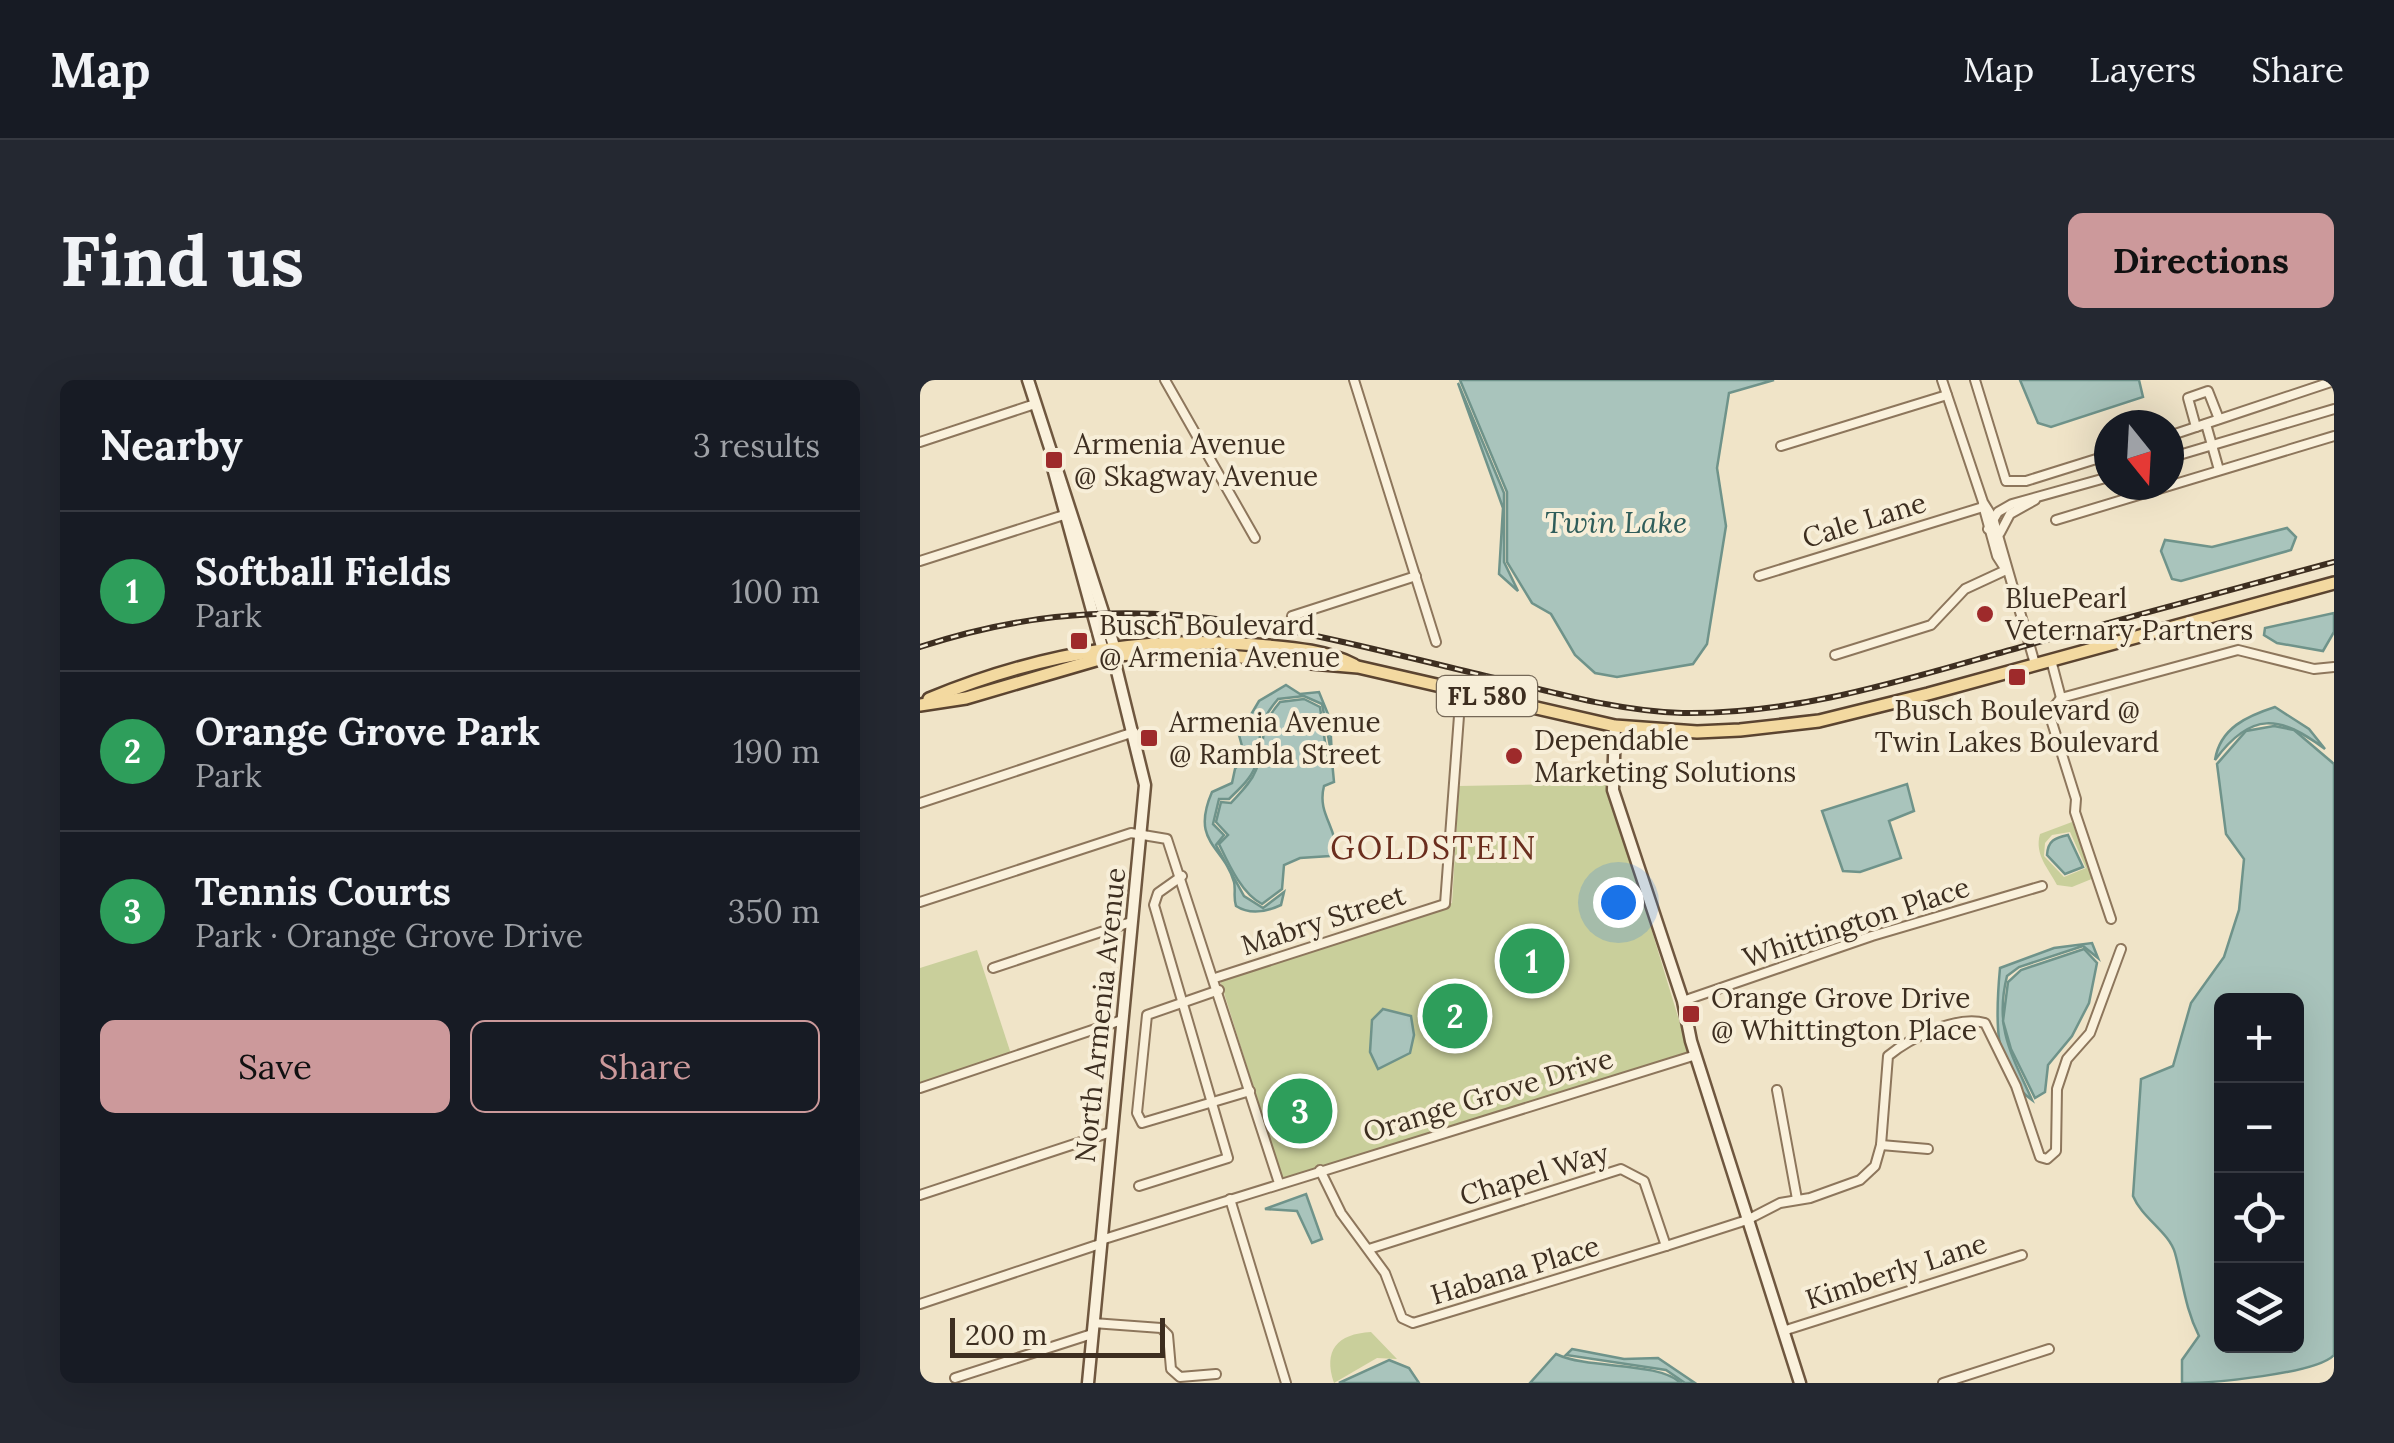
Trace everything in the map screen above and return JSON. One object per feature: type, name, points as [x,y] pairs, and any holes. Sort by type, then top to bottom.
[{"type":"main road","name":"North Armenia Avenue","points":[[1028,380],[1145,769],[1088,1383]]},
{"type":"main road","name":"FL 580","points":[[920,704],[966,698],[1110,649],[1358,667],[1461,689],[1539,712],[1615,726],[1698,732],[1819,721],[2334,582]]},
{"type":"main road","points":[[1615,726],[1612,790],[1683,1002],[1696,1055],[1800,1383]]},
{"type":"street","points":[[1165,380],[1255,538]]},
{"type":"street","points":[[1354,380],[1436,642]]},
{"type":"street","points":[[1942,380],[1988,529],[2006,570]]},
{"type":"street","points":[[1975,380],[2006,481],[2026,481],[2094,460]]},
{"type":"street","points":[[2184,431],[2334,380]]},
{"type":"street","points":[[2196,427],[2188,398],[2208,391],[2219,420]]},
{"type":"street","points":[[1781,446],[1947,396]]},
{"type":"street","points":[[920,442],[1035,404]]},
{"type":"street","points":[[2184,453],[2334,408]]},
{"type":"street","points":[[2206,424],[2219,470]]},
{"type":"street","points":[[2056,520],[2334,436]]},
{"type":"street","points":[[1988,529],[1993,518],[2012,504],[2094,482]]},
{"type":"street","points":[[1999,538],[2007,518],[2035,500]]},
{"type":"street","points":[[1983,505],[1993,518],[2035,664]]},
{"type":"street","name":"Cale Lane","points":[[1758,576],[1983,505]]},
{"type":"street","points":[[920,561],[1067,514]]},
{"type":"street","points":[[1835,656],[1931,626],[1964,589],[2006,570]]},
{"type":"street","points":[[1292,616],[1416,576]]},
{"type":"street","points":[[2112,919],[2075,812],[2076,799],[2049,713],[2061,698],[2238,650],[2314,669],[2334,667]]},
{"type":"street","points":[[2051,660],[2061,698]]},
{"type":"street","name":"Mabry Street","points":[[1215,978],[1445,904],[1461,689]]},
{"type":"street","points":[[920,803],[1135,732]]},
{"type":"street","points":[[920,902],[1131,833],[1167,839],[1279,1183]]},
{"type":"street","points":[[1139,1186],[1228,1158],[1154,905],[1158,894],[1182,876]]},
{"type":"street","name":"Whittington Place","points":[[1683,1002],[1872,936],[2042,886]]},
{"type":"street","points":[[992,968],[1132,922]]},
{"type":"street","points":[[1928,1149],[1881,1145],[1888,1056],[1905,1042],[1972,1020],[1985,1023],[2004,1056],[2040,1157],[2054,1157],[2057,1089],[2067,1059],[2090,1033],[2121,949]]},
{"type":"street","points":[[1218,990],[1147,1014],[1137,1113],[1142,1123],[1250,1091]]},
{"type":"street","points":[[920,1088],[1122,1020]]},
{"type":"street","name":"Orange Grove Drive","points":[[920,1304],[1279,1183],[1696,1055]]},
{"type":"street","points":[[1777,1090],[1784,1150],[1797,1199]]},
{"type":"street","points":[[920,1195],[1111,1132]]},
{"type":"street","name":"Habana Place","points":[[1320,1170],[1340,1213],[1385,1274],[1402,1318],[1413,1322],[1666,1246],[1860,1180],[1875,1166],[1881,1145]]},
{"type":"street","name":"Chapel Way","points":[[1369,1249],[1621,1169],[1644,1181],[1666,1246]]},
{"type":"street","points":[[1230,1199],[1286,1383]]},
{"type":"street","name":"Kimberly Lane","points":[[1783,1331],[2022,1254]]},
{"type":"street","points":[[954,1378],[1093,1329],[1162,1328],[1168,1336],[1171,1369],[1180,1378],[1216,1374]]},
{"type":"street","points":[[1944,1383],[2049,1349]]},
{"type":"green space","points":[[1607,783],[1689,1053],[1282,1179],[1220,980],[1452,903],[1459,786]]},
{"type":"green space","points":[[2072,822],[2094,878],[2072,887],[2057,885],[2041,855],[2040,834]],"holes":[[[2070,832],[2086,868],[2064,877],[2044,856],[2045,843],[2052,835]]]},
{"type":"green space","points":[[977,950],[1012,1057],[920,1088],[920,968]]},
{"type":"green space","points":[[1371,1332],[1397,1359],[1377,1358],[1334,1383],[1330,1361],[1336,1346],[1349,1336]]},
{"type":"water","name":"Twin Lake","points":[[1460,380],[1774,380],[1729,393],[1717,468],[1726,526],[1707,644],[1693,664],[1617,677],[1595,673],[1575,655],[1551,614],[1532,603],[1507,562],[1507,492]]},
{"type":"water","points":[[2020,380],[2139,380],[2143,397],[2051,427],[2038,423]]},
{"type":"water","points":[[1458,383],[1504,493],[1504,562],[1518,591],[1499,574],[1503,508]]},
{"type":"water","points":[[2287,528],[2296,537],[2291,550],[2181,581],[2172,579],[2161,551],[2165,540],[2212,547]]},
{"type":"water","points":[[2334,613],[2334,632],[2323,651],[2277,643],[2264,635],[2265,628]]},
{"type":"water","points":[[1286,685],[1300,694],[1319,692],[1330,719],[1332,757],[1322,704],[1304,696],[1278,699],[1261,727],[1253,772],[1229,799],[1219,799],[1213,824],[1224,835],[1216,845],[1244,896],[1263,908],[1284,892],[1281,905],[1247,911],[1236,906],[1234,882],[1207,833],[1206,809],[1212,792],[1232,783],[1235,769],[1245,757],[1239,735],[1259,701]]},
{"type":"water","points":[[1304,699],[1320,707],[1327,756],[1332,761],[1334,782],[1324,786],[1323,796],[1336,850],[1330,856],[1300,858],[1284,865],[1282,889],[1262,904],[1248,893],[1232,870],[1219,844],[1228,835],[1216,822],[1221,802],[1231,803],[1254,775],[1272,712],[1280,702]]},
{"type":"water","points":[[2275,707],[2309,729],[2325,749],[2294,729],[2267,723],[2241,733],[2215,760],[2223,739],[2236,725]]},
{"type":"water","points":[[2274,726],[2294,730],[2334,764],[2334,1355],[2324,1362],[2286,1372],[2182,1383],[2182,1360],[2199,1336],[2172,1245],[2133,1196],[2141,1079],[2173,1066],[2191,1003],[2224,957],[2239,910],[2244,859],[2226,834],[2217,764],[2246,731]]},
{"type":"water","points":[[1907,784],[1914,811],[1889,821],[1901,858],[1860,872],[1843,871],[1822,811]]},
{"type":"water","points":[[2068,835],[2083,867],[2065,874],[2047,855],[2053,840]]},
{"type":"water","points":[[2092,943],[2098,958],[2083,946],[2019,967],[2007,976],[2003,1011],[2007,1041],[2032,1100],[2019,1088],[2003,1057],[1998,1021],[2000,968],[2054,948]]},
{"type":"water","points":[[2084,949],[2097,963],[2089,1003],[2072,1036],[2048,1065],[2045,1092],[2035,1098],[2011,1049],[2003,1021],[2008,982],[2021,970]]},
{"type":"water","points":[[1383,1009],[1411,1016],[1414,1035],[1410,1053],[1378,1069],[1370,1052],[1372,1020]]},
{"type":"water","points":[[1306,1194],[1322,1239],[1312,1243],[1297,1211],[1265,1209]]},
{"type":"water","points":[[1572,1349],[1624,1359],[1658,1358],[1695,1383],[1685,1383],[1666,1370],[1566,1355]]},
{"type":"water","points":[[1556,1354],[1656,1371],[1681,1383],[1530,1383]]},
{"type":"water","points":[[1389,1360],[1409,1368],[1419,1383],[1339,1383]]},
{"type":"railway","points":[[920,647],[997,626],[1069,616],[1138,613],[1206,618],[1343,642],[1609,705],[1682,713],[1726,712],[1811,701],[1895,682],[2334,562]]},
{"type":"place","name":"Armenia Avenue @ Skagway Avenue","points":[[1054,460]]},
{"type":"place","name":"BluePearl Veternary Partners","points":[[1985,614]]},
{"type":"place","name":"Busch Boulevard @ Armenia Avenue","points":[[1079,641]]},
{"type":"place","name":"Busch Boulevard @ Twin Lakes Boulevard","points":[[2017,677]]},
{"type":"place","name":"Armenia Avenue @ Rambla Street","points":[[1149,738]]},
{"type":"place","name":"Dependable Marketing Solutions","points":[[1514,756]]},
{"type":"place","name":"Softball Fields","points":[[1532,961]]},
{"type":"place","name":"Orange Grove Drive @ Whittington Place","points":[[1691,1014]]},
{"type":"place","name":"Orange Grove Park","points":[[1455,1016]]},
{"type":"place","name":"Tennis Courts","points":[[1300,1111]]},
{"type":"district","name":"GOLDSTEIN","points":[[1434,848]]}]
